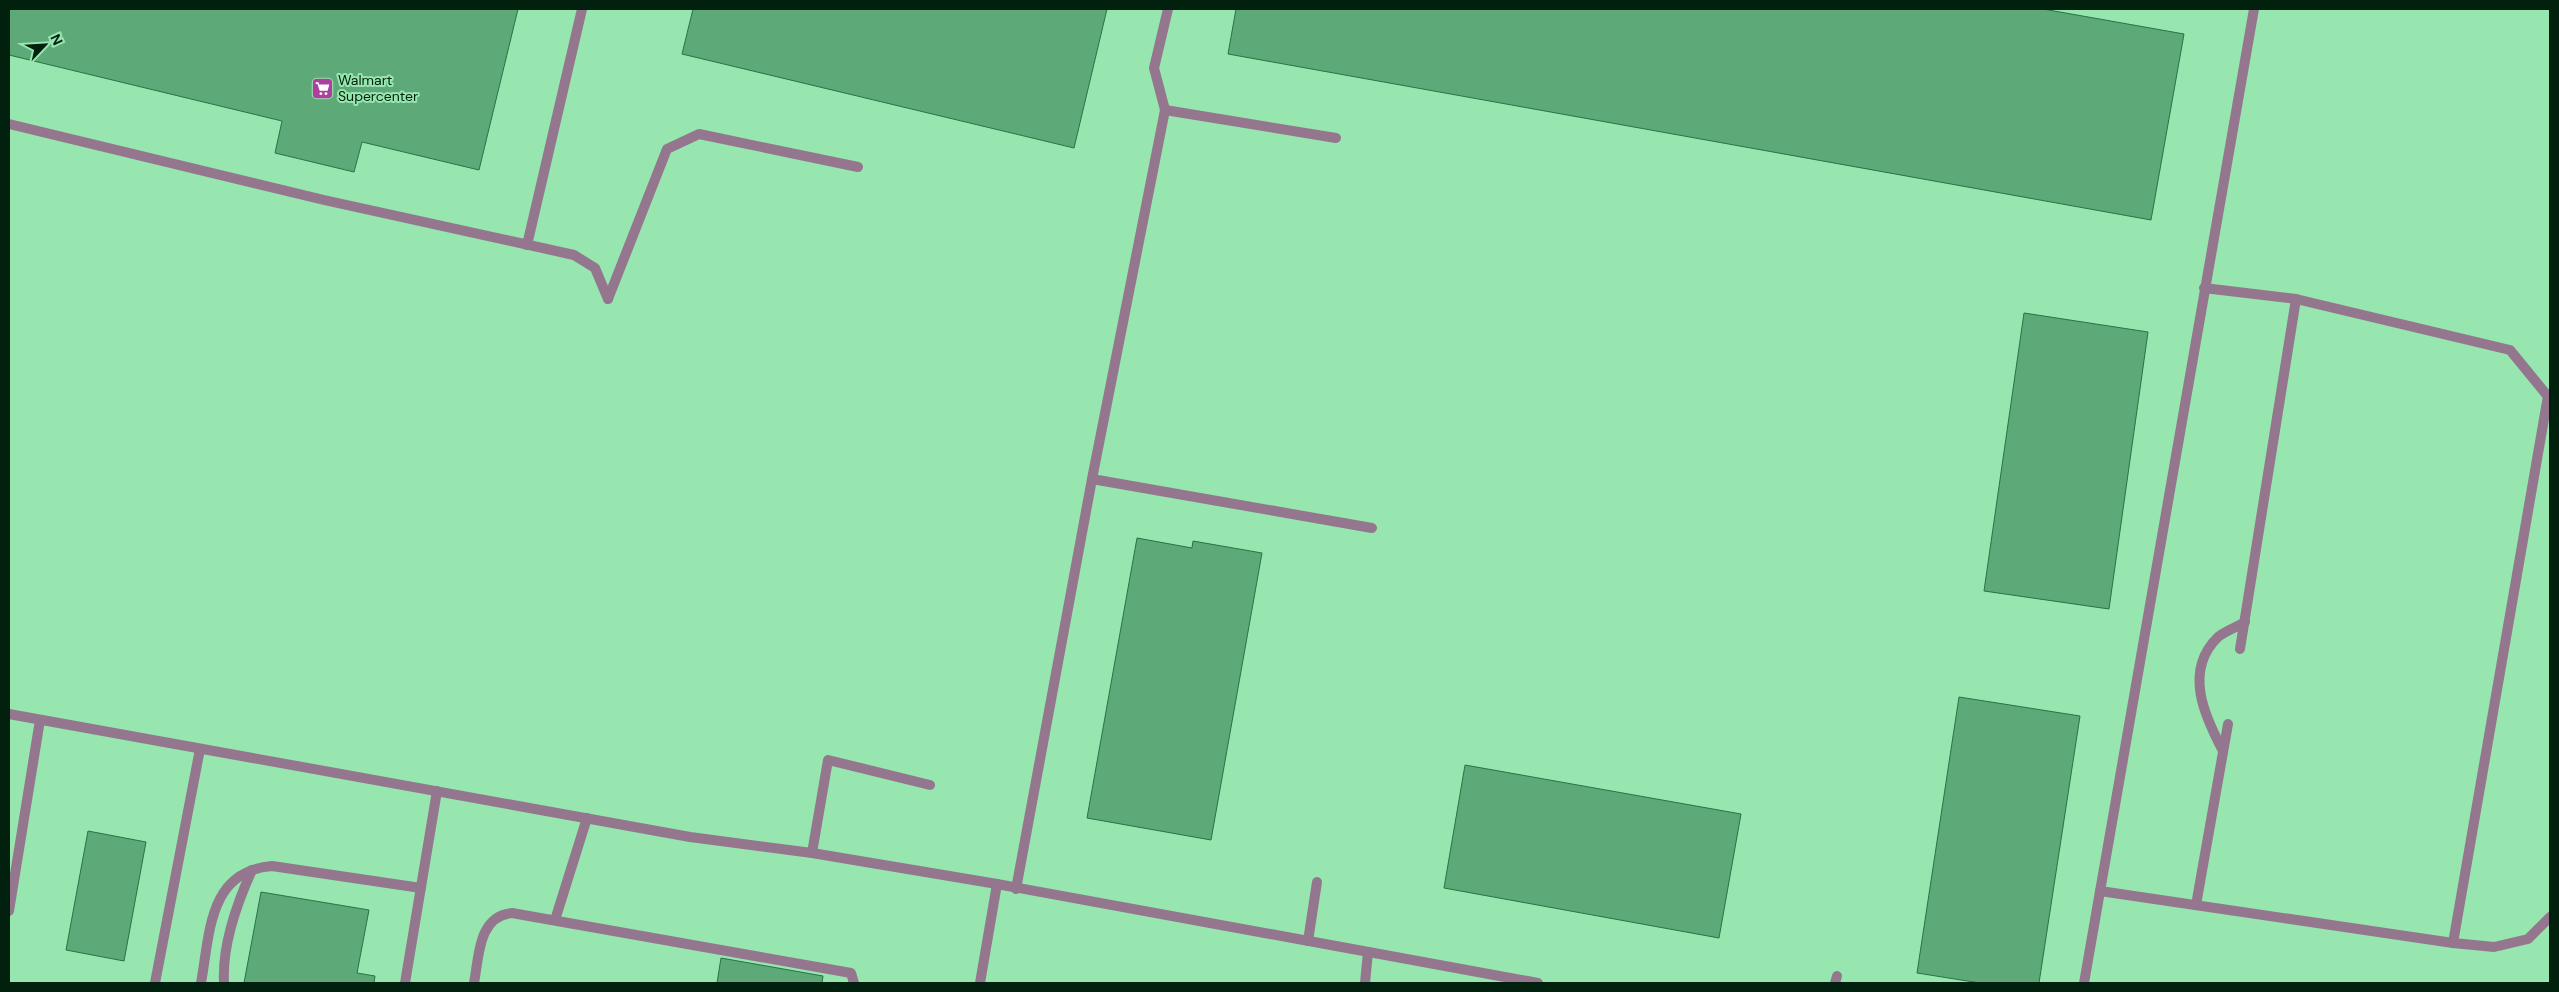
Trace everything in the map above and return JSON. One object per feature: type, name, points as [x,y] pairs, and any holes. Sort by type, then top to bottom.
[{"type":"lane","points":[[528,245],[582,9]]},
{"type":"lane","points":[[1016,889],[1092,479],[1165,110],[1154,68],[1168,9]]},
{"type":"lane","points":[[2084,983],[2254,9]]},
{"type":"lane","points":[[1165,110],[1336,138]]},
{"type":"lane","points":[[9,124],[324,200],[574,255],[595,268],[608,299],[667,149],[698,134],[858,167]]},
{"type":"lane","points":[[2204,288],[2296,299],[2510,350],[2549,397],[2453,943]]},
{"type":"lane","points":[[2240,649],[2296,299]]},
{"type":"lane","points":[[1092,479],[1372,528]]},
{"type":"lane","points":[[2223,751],[2204,716],[2199,691],[2203,660],[2218,638],[2245,622]]},
{"type":"lane","points":[[9,714],[690,837],[812,853],[997,884],[1538,983]]},
{"type":"lane","points":[[9,911],[40,720]]},
{"type":"lane","points":[[2196,905],[2228,724]]},
{"type":"lane","points":[[155,983],[200,749]]},
{"type":"lane","points":[[812,853],[828,760],[930,785]]},
{"type":"lane","points":[[405,983],[437,792]]},
{"type":"lane","points":[[555,920],[587,818]]},
{"type":"lane","points":[[201,983],[219,897],[238,877],[252,870],[272,866],[421,888]]},
{"type":"lane","points":[[224,983],[223,972],[237,904],[252,870]]},
{"type":"lane","points":[[1308,941],[1317,882]]},
{"type":"lane","points":[[980,983],[997,884]]},
{"type":"lane","points":[[2100,891],[2453,943],[2494,946],[2528,940],[2550,917]]},
{"type":"lane","points":[[474,983],[482,938],[486,927],[495,918],[512,913],[851,972],[854,983]]},
{"type":"lane","points":[[1365,983],[1368,952]]},
{"type":"building","name":"Walmart Supercenter","points":[[9,9],[518,9],[479,170],[362,142],[354,172],[275,153],[282,121],[9,55]]},
{"type":"building","points":[[693,9],[1107,9],[1074,148],[682,54]]},
{"type":"building","points":[[1236,9],[2043,9],[2184,34],[2151,220],[1228,54]]},
{"type":"building","points":[[2024,313],[2148,332],[2109,609],[1984,591]]},
{"type":"building","points":[[1137,538],[1192,548],[1193,541],[1262,553],[1211,840],[1087,818]]},
{"type":"building","points":[[1959,697],[2080,716],[2039,983],[1980,983],[1917,973]]},
{"type":"building","points":[[1465,765],[1741,814],[1719,938],[1444,888]]},
{"type":"building","points":[[88,831],[146,842],[124,961],[66,950]]},
{"type":"building","points":[[261,892],[369,910],[357,973],[375,976],[374,983],[244,983]]},
{"type":"building","points":[[721,958],[823,976],[822,983],[717,983]]},
{"type":"place","name":"Walmart Supercenter","points":[[322,88]]}]
